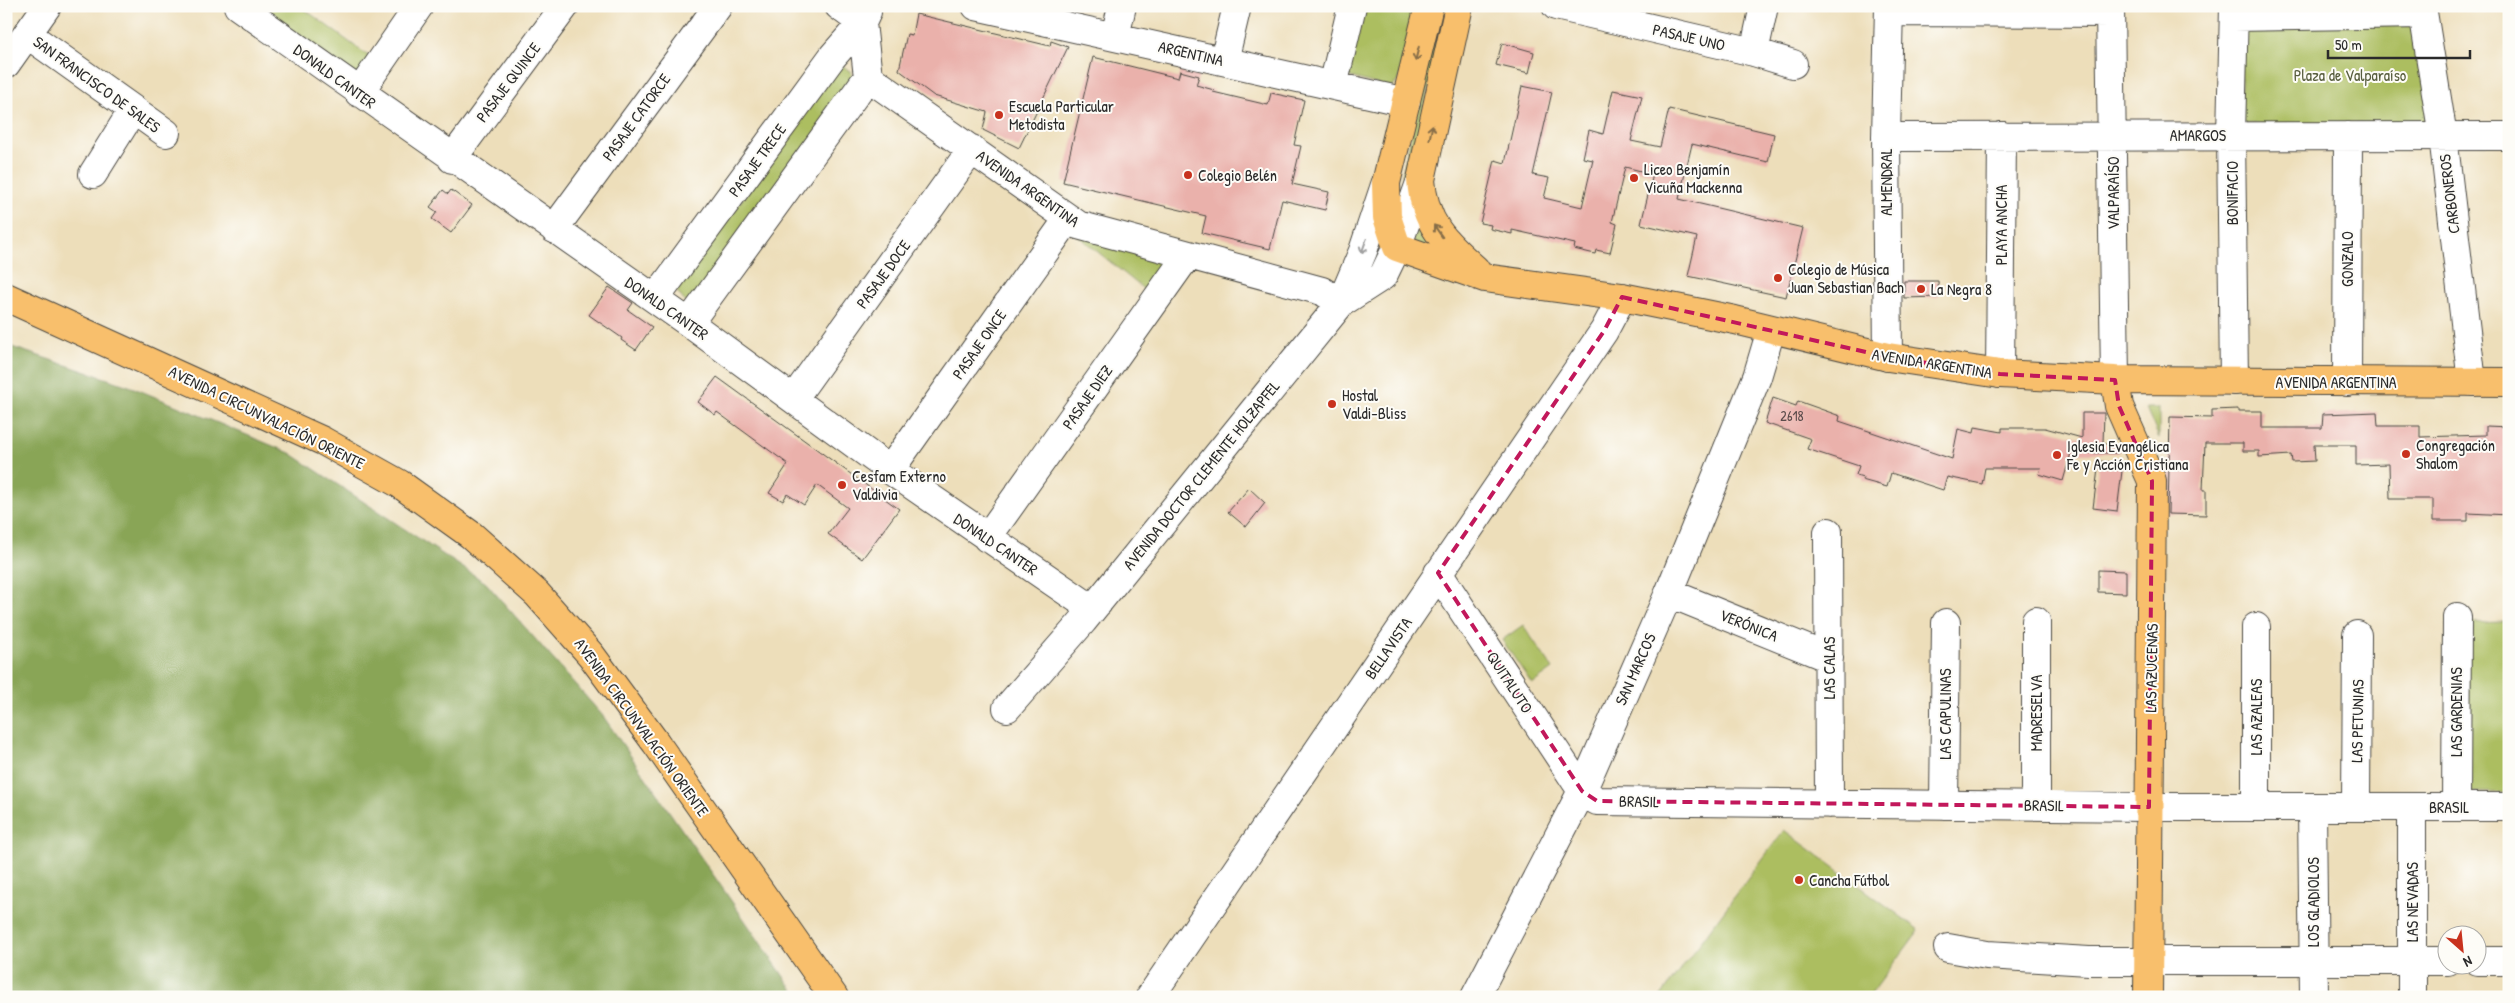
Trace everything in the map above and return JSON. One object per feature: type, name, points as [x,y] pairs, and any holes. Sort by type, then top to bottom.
[{"type":"main road","points":[[1429,6],[1386,184],[1387,217],[1397,247],[1485,278]]},
{"type":"main road","name":"AVENIDA DOCTOR CLEMENTE HOLZAPFEL","points":[[1421,180],[1459,6]]},
{"type":"main road","points":[[1421,180],[1422,197],[1435,230],[1446,243],[1485,278]]},
{"type":"main road","name":"AVENIDA ARGENTINA","points":[[1485,278],[1622,297],[1735,320],[1888,357],[2000,374],[2115,380],[2509,382]]},
{"type":"main road","name":"AVENIDA CIRCUNVALACIÓN ORIENTE","points":[[6,297],[323,440],[400,484],[471,535],[537,594],[591,655],[656,743],[834,997]]},
{"type":"main road","name":"LAS AZUCENAS","points":[[2115,380],[2119,406],[2152,481],[2148,997]]},
{"type":"street","points":[[6,64],[47,6]]},
{"type":"street","name":"DONALD CANTER","points":[[238,6],[359,93],[689,323],[890,470],[987,538],[1085,604],[1098,603]]},
{"type":"street","points":[[359,93],[419,6]]},
{"type":"street","name":"PASAJE QUINCE","points":[[452,158],[565,6]]},
{"type":"street","name":"PASAJE CATORCE","points":[[554,229],[718,6]]},
{"type":"street","points":[[689,323],[868,77],[866,14],[839,6]]},
{"type":"street","name":"ARGENTINA","points":[[976,6],[1004,9],[1406,102]]},
{"type":"street","points":[[1115,36],[1122,6]]},
{"type":"street","points":[[1224,61],[1237,6]]},
{"type":"street","points":[[1333,86],[1352,6]]},
{"type":"street","name":"PASAJE UNO","points":[[1556,6],[1658,18],[1793,64]]},
{"type":"street","points":[[1754,52],[1764,6]]},
{"type":"street","points":[[1889,9],[2110,9]]},
{"type":"street","name":"ALMENDRAL","points":[[1888,357],[1886,328],[1886,136],[1889,9]]},
{"type":"street","name":"VALPARAÍSO","points":[[2110,9],[2115,380]]},
{"type":"street","points":[[2234,11],[2423,10]]},
{"type":"street","name":"CARBONEROS","points":[[2423,10],[2443,136],[2472,382]]},
{"type":"street","name":"BONIFACIO","points":[[2234,11],[2231,136],[2234,381]]},
{"type":"street","name":"PASAJE TRECE","points":[[655,299],[866,14]]},
{"type":"street","name":"SAN FRANCISCO DE SALES","points":[[27,34],[166,133]]},
{"type":"street","name":"AVENIDA ARGENTINA","points":[[868,77],[1078,225],[1322,291],[1341,303]]},
{"type":"street","points":[[93,174],[133,110]]},
{"type":"street","name":"AMARGOS","points":[[1886,136],[2509,136]]},
{"type":"street","name":"PLAYA ANCHA","points":[[2000,374],[2002,136]]},
{"type":"street","name":"GONZALO","points":[[2347,382],[2348,136]]},
{"type":"street","name":"PASAJE DOCE","points":[[794,398],[972,149]]},
{"type":"street","name":"AVENIDA DOCTOR CLEMENTE HOLZAPFEL","points":[[1007,708],[1098,603],[1341,303],[1383,276],[1397,247],[1421,180]]},
{"type":"street","points":[[1341,303],[1363,251],[1386,184]]},
{"type":"street","name":"PASAJE ONCE","points":[[890,470],[1068,219]]},
{"type":"street","name":"PASAJE DIEZ","points":[[987,538],[1187,256]]},
{"type":"street","name":"BELLAVISTA","points":[[1150,997],[1604,331],[1622,297]]},
{"type":"street","name":"SAN MARCOS","points":[[1475,997],[1582,791],[1669,593],[1757,377],[1771,330]]},
{"type":"street","name":"LAS CALAS","points":[[1828,532],[1829,804]]},
{"type":"street","name":"QUITALUTO","points":[[1438,573],[1582,791]]},
{"type":"street","name":"VERÓNICA","points":[[1669,593],[1829,658]]},
{"type":"street","name":"LAS GARDENIAS","points":[[2456,807],[2457,617]]},
{"type":"street","name":"MADRESELVA","points":[[2036,621],[2036,805]]},
{"type":"street","name":"LAS CAPULINAS","points":[[1944,805],[1946,623]]},
{"type":"street","name":"LAS AZALEAS","points":[[2256,627],[2256,806]]},
{"type":"street","name":"LAS PETUNIAS","points":[[2356,807],[2358,635]]},
{"type":"street","name":"BRASIL","points":[[1582,791],[1597,801],[2149,807],[2509,807]]},
{"type":"street","name":"LOS GLADIOLOS","points":[[2312,807],[2314,997]]},
{"type":"street","name":"LAS NEVADAS","points":[[2412,807],[2412,997]]},
{"type":"street","points":[[1948,948],[1987,955],[2148,962],[2438,961]]},
{"type":"street","points":[[2488,961],[2509,961]]},
{"type":"highlighted area","points":[[1622,297],[1888,357],[2000,374],[2115,380],[2119,406],[2152,481],[2149,807],[1597,801],[1582,791],[1438,573],[1604,331]]},
{"type":"green space","points":[[255,6],[300,6],[374,60],[354,77]]},
{"type":"green space","points":[[1359,6],[1418,6],[1399,80],[1390,88],[1343,75]]},
{"type":"green space","points":[[1441,6],[1448,6],[1409,174],[1406,178],[1402,175]]},
{"type":"green space","name":"Plaza de Valparaíso","points":[[2255,23],[2420,25],[2434,120],[2421,124],[2241,124],[2241,33]]},
{"type":"green space","points":[[843,66],[851,71],[853,80],[695,304],[685,302],[676,290],[837,69]]},
{"type":"green space","points":[[1413,210],[1444,254],[1413,242]]},
{"type":"green space","points":[[1080,232],[1171,266],[1151,295],[1077,235]]},
{"type":"green space","points":[[6,345],[129,386],[290,453],[486,583],[603,716],[798,997],[6,997]]},
{"type":"green space","points":[[2146,408],[2159,408],[2159,438]]},
{"type":"green space","points":[[2509,622],[2509,793],[2465,792],[2462,623]]},
{"type":"green space","points":[[1523,625],[1553,669],[1532,684],[1502,640]]},
{"type":"green space","name":"Cancha Fútbol","points":[[1784,830],[1919,930],[1869,997],[1660,997]]},
{"type":"building","name":"Escuela Particular Metodista","points":[[916,14],[1050,46],[1051,41],[1068,47],[1019,148],[983,130],[987,112],[934,96],[899,70],[907,34],[912,35]]},
{"type":"building","points":[[1502,43],[1534,52],[1529,73],[1496,65]]},
{"type":"building","name":"Colegio Belén","points":[[1093,57],[1178,78],[1180,71],[1199,76],[1196,85],[1214,90],[1213,92],[1268,105],[1271,93],[1304,100],[1294,145],[1301,146],[1292,184],[1329,192],[1325,210],[1282,200],[1270,249],[1202,233],[1206,216],[1063,182]]},
{"type":"building","points":[[1522,86],[1552,92],[1533,175],[1549,178],[1544,198],[1582,207],[1593,160],[1583,158],[1589,130],[1603,134],[1613,90],[1642,96],[1631,141],[1660,147],[1669,109],[1774,134],[1768,162],[1692,144],[1679,199],[1803,228],[1786,297],[1688,276],[1697,237],[1641,224],[1653,174],[1625,167],[1612,222],[1617,224],[1610,253],[1596,250],[1595,254],[1574,249],[1575,244],[1512,230],[1512,234],[1490,229],[1491,225],[1480,223],[1495,160],[1505,163]]},
{"type":"building","points":[[443,190],[448,194],[451,190],[472,205],[451,233],[432,219],[437,212],[430,207]]},
{"type":"building","name":"La Negra 8","points":[[1904,281],[1938,281],[1939,297],[1904,298]]},
{"type":"building","points":[[609,287],[633,303],[628,310],[652,327],[636,350],[589,315]]},
{"type":"building","name":"Cesfam Externo Valdivia","points":[[717,377],[899,509],[862,559],[828,534],[848,508],[817,485],[804,505],[787,494],[783,501],[769,493],[788,464],[717,412],[715,415],[698,402]]},
{"type":"building","points":[[1773,398],[1796,406],[1798,401],[1840,416],[1839,421],[1952,459],[1958,429],[1974,433],[1975,427],[2002,432],[2002,428],[2045,428],[2082,438],[2082,413],[2104,413],[2103,443],[2119,448],[2118,453],[2071,453],[2063,481],[2039,474],[2041,468],[1985,468],[1982,484],[1947,477],[1943,490],[1891,473],[1887,487],[1862,480],[1863,477],[1856,475],[1859,466],[1807,449],[1811,439],[1765,423]]},
{"type":"building","points":[[2238,409],[2238,411],[2262,411],[2262,428],[2322,428],[2323,414],[2377,412],[2378,426],[2420,426],[2420,437],[2486,435],[2486,426],[2509,427],[2509,515],[2468,513],[2468,521],[2433,521],[2433,499],[2390,499],[2389,464],[2356,465],[2356,445],[2314,445],[2315,461],[2292,462],[2291,455],[2259,457],[2259,451],[2243,451],[2243,443],[2205,443],[2203,490],[2206,490],[2206,515],[2168,514],[2170,417],[2212,418],[2212,410]]},
{"type":"building","points":[[2099,461],[2123,463],[2117,511],[2093,508]]},
{"type":"building","points":[[1249,488],[1265,503],[1246,527],[1228,512]]},
{"type":"building","points":[[2098,570],[2126,571],[2126,593],[2098,592]]},
{"type":"place","name":"Escuela Particular Metodista","points":[[999,115]]},
{"type":"place","name":"Colegio Belén","points":[[1188,175]]},
{"type":"place","name":"Liceo Benjamín Vicuña Mackenna","points":[[1634,178]]},
{"type":"place","name":"Colegio de Música Juan Sebastian Bach","points":[[1778,278]]},
{"type":"place","name":"La Negra 8","points":[[1921,289]]},
{"type":"place","name":"Hostal Valdi-Bliss","points":[[1332,404]]},
{"type":"place","name":"Congregación Shalom","points":[[2406,454]]},
{"type":"place","name":"Iglesia Evangélica Fe y Acción Cristiana","points":[[2057,455]]},
{"type":"place","name":"Cesfam Externo Valdivia","points":[[842,485]]},
{"type":"place","name":"Cancha Fútbol","points":[[1799,880]]}]
